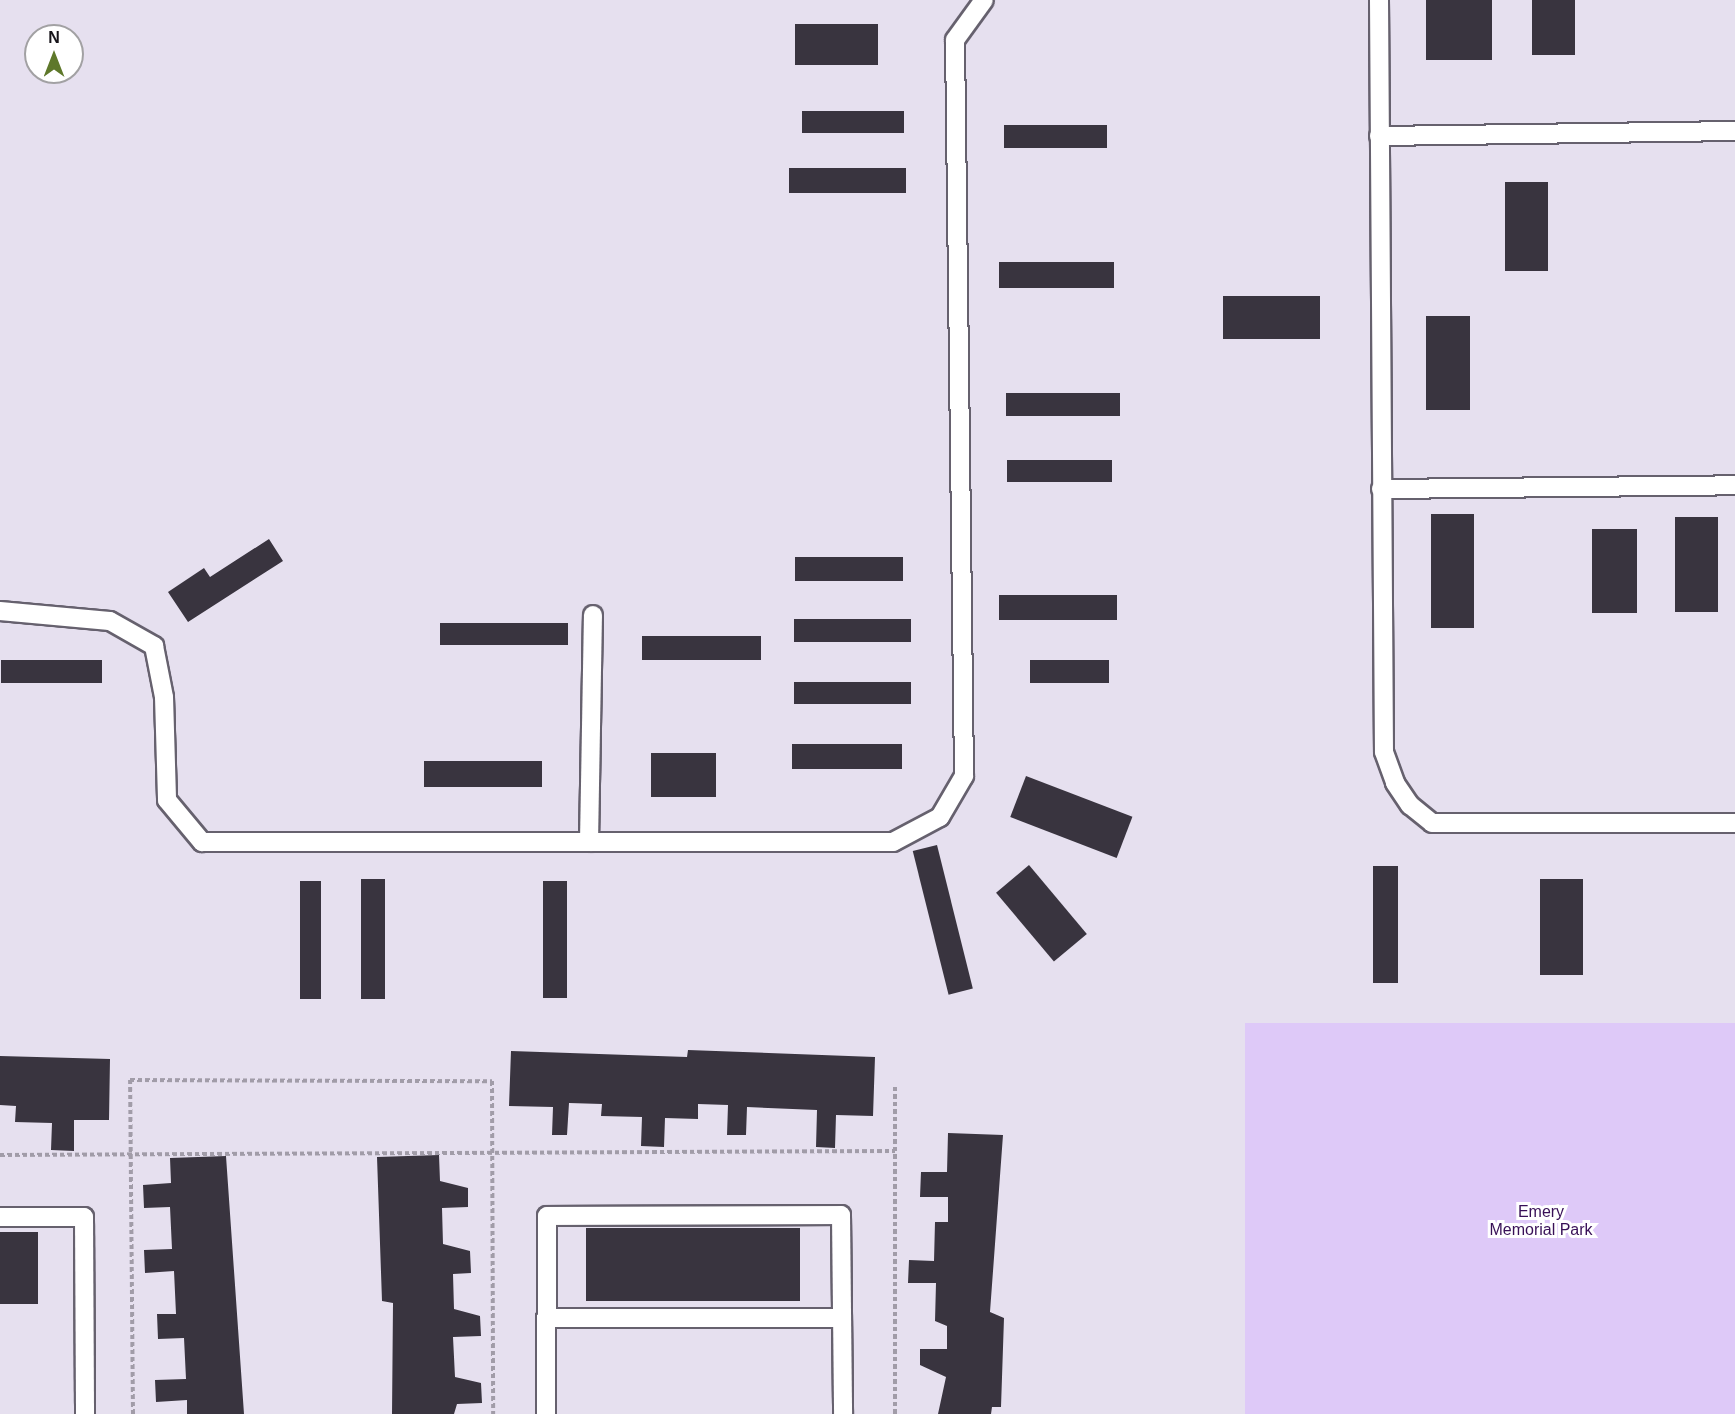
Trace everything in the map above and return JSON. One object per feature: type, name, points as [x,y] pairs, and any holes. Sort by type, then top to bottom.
[{"type":"lane","points":[[0,611],[110,621],[154,646],[164,697],[167,800],[202,842],[893,842],[939,817],[964,776],[954,40],[984,0]]},
{"type":"lane","points":[[1379,0],[1380,489],[1384,752],[1410,806],[1432,823],[1735,823]]},
{"type":"lane","points":[[1379,136],[1735,131]]},
{"type":"lane","points":[[1380,489],[1735,485]]},
{"type":"lane","points":[[589,842],[592,615]]},
{"type":"lane","points":[[546,1414],[547,1216],[841,1215],[843,1414]]},
{"type":"lane","points":[[0,1217],[84,1217],[85,1414]]},
{"type":"lane","points":[[546,1318],[842,1318]]},
{"type":"path","points":[[134,1414],[133,1152],[130,1080],[492,1081],[493,1414]]},
{"type":"path","points":[[895,1087],[895,1414]]},
{"type":"path","points":[[0,1155],[133,1152],[895,1151]]},
{"type":"green space","name":"Emery Memorial Park","points":[[1245,1023],[1735,1023],[1735,1414],[1245,1414]]},
{"type":"building","points":[[1426,0],[1492,0],[1492,60],[1426,60]]},
{"type":"building","points":[[1532,0],[1575,0],[1575,55],[1532,55]]},
{"type":"building","points":[[795,24],[878,24],[878,65],[795,65]]},
{"type":"building","points":[[802,111],[904,111],[904,133],[802,133]]},
{"type":"building","points":[[1004,125],[1107,125],[1107,148],[1004,148]]},
{"type":"building","points":[[789,168],[906,168],[906,193],[789,193]]},
{"type":"building","points":[[1505,182],[1548,182],[1548,271],[1505,271]]},
{"type":"building","points":[[999,262],[1114,262],[1114,288],[999,288]]},
{"type":"building","points":[[1223,296],[1320,296],[1320,339],[1223,339]]},
{"type":"building","points":[[1426,316],[1470,316],[1470,410],[1426,410]]},
{"type":"building","points":[[1006,393],[1120,393],[1120,416],[1006,416]]},
{"type":"building","points":[[1007,460],[1112,460],[1112,482],[1007,482]]},
{"type":"building","points":[[1431,514],[1474,514],[1474,628],[1431,628]]},
{"type":"building","points":[[1675,517],[1718,517],[1718,612],[1675,612]]},
{"type":"building","points":[[1592,529],[1637,529],[1637,613],[1592,613]]},
{"type":"building","points":[[269,539],[283,561],[188,622],[168,592],[204,568],[210,577]]},
{"type":"building","points":[[795,557],[903,557],[903,581],[795,581]]},
{"type":"building","points":[[999,595],[1117,595],[1117,620],[999,620]]},
{"type":"building","points":[[794,619],[911,619],[911,642],[794,642]]},
{"type":"building","points":[[440,623],[568,623],[568,645],[440,645]]},
{"type":"building","points":[[642,636],[761,636],[761,660],[642,660]]},
{"type":"building","points":[[1,660],[102,660],[102,683],[1,683]]},
{"type":"building","points":[[1030,660],[1109,660],[1109,683],[1030,683]]},
{"type":"building","points":[[794,682],[911,682],[911,704],[794,704]]},
{"type":"building","points":[[792,744],[902,744],[902,769],[792,769]]},
{"type":"building","points":[[651,753],[716,753],[716,797],[651,797]]},
{"type":"building","points":[[424,761],[542,761],[542,787],[424,787]]},
{"type":"building","points":[[1026,776],[1132,817],[1117,858],[1010,817]]},
{"type":"building","points":[[937,845],[973,989],[949,995],[913,851]]},
{"type":"building","points":[[1029,865],[1087,934],[1054,962],[996,893]]},
{"type":"building","points":[[1373,866],[1398,866],[1398,983],[1373,983]]},
{"type":"building","points":[[361,879],[385,879],[385,999],[361,999]]},
{"type":"building","points":[[1540,879],[1583,879],[1583,975],[1540,975]]},
{"type":"building","points":[[300,881],[321,881],[321,999],[300,999]]},
{"type":"building","points":[[543,881],[567,881],[567,998],[543,998]]},
{"type":"building","points":[[688,1050],[875,1057],[873,1116],[836,1115],[835,1148],[816,1147],[817,1110],[747,1107],[746,1135],[727,1135],[728,1105],[698,1104],[698,1119],[665,1118],[664,1147],[641,1146],[642,1117],[601,1116],[602,1104],[569,1103],[567,1135],[552,1135],[553,1107],[509,1106],[511,1051],[687,1057]]},
{"type":"building","points":[[0,1056],[110,1059],[109,1120],[74,1120],[74,1151],[51,1150],[52,1123],[15,1122],[16,1106],[0,1105]]},
{"type":"building","points":[[948,1133],[1003,1135],[990,1312],[1004,1318],[1001,1407],[992,1407],[991,1414],[938,1414],[946,1377],[920,1365],[920,1349],[947,1349],[947,1326],[935,1321],[936,1283],[908,1283],[909,1260],[934,1261],[935,1222],[948,1222],[948,1197],[920,1197],[921,1172],[947,1172]]},
{"type":"building","points":[[439,1155],[440,1181],[468,1188],[468,1207],[442,1208],[443,1244],[470,1251],[471,1273],[453,1274],[454,1309],[480,1316],[481,1336],[453,1337],[455,1377],[481,1383],[482,1403],[457,1404],[454,1414],[392,1414],[393,1303],[382,1301],[377,1157]]},
{"type":"building","points":[[226,1156],[244,1414],[187,1414],[187,1400],[156,1402],[155,1380],[186,1379],[184,1338],[158,1339],[157,1314],[176,1314],[174,1271],[145,1273],[144,1250],[172,1249],[170,1207],[144,1208],[143,1185],[171,1183],[170,1158]]},
{"type":"building","points":[[586,1228],[800,1228],[800,1301],[586,1301]]},
{"type":"building","points":[[0,1232],[38,1232],[38,1304],[0,1304]]}]
